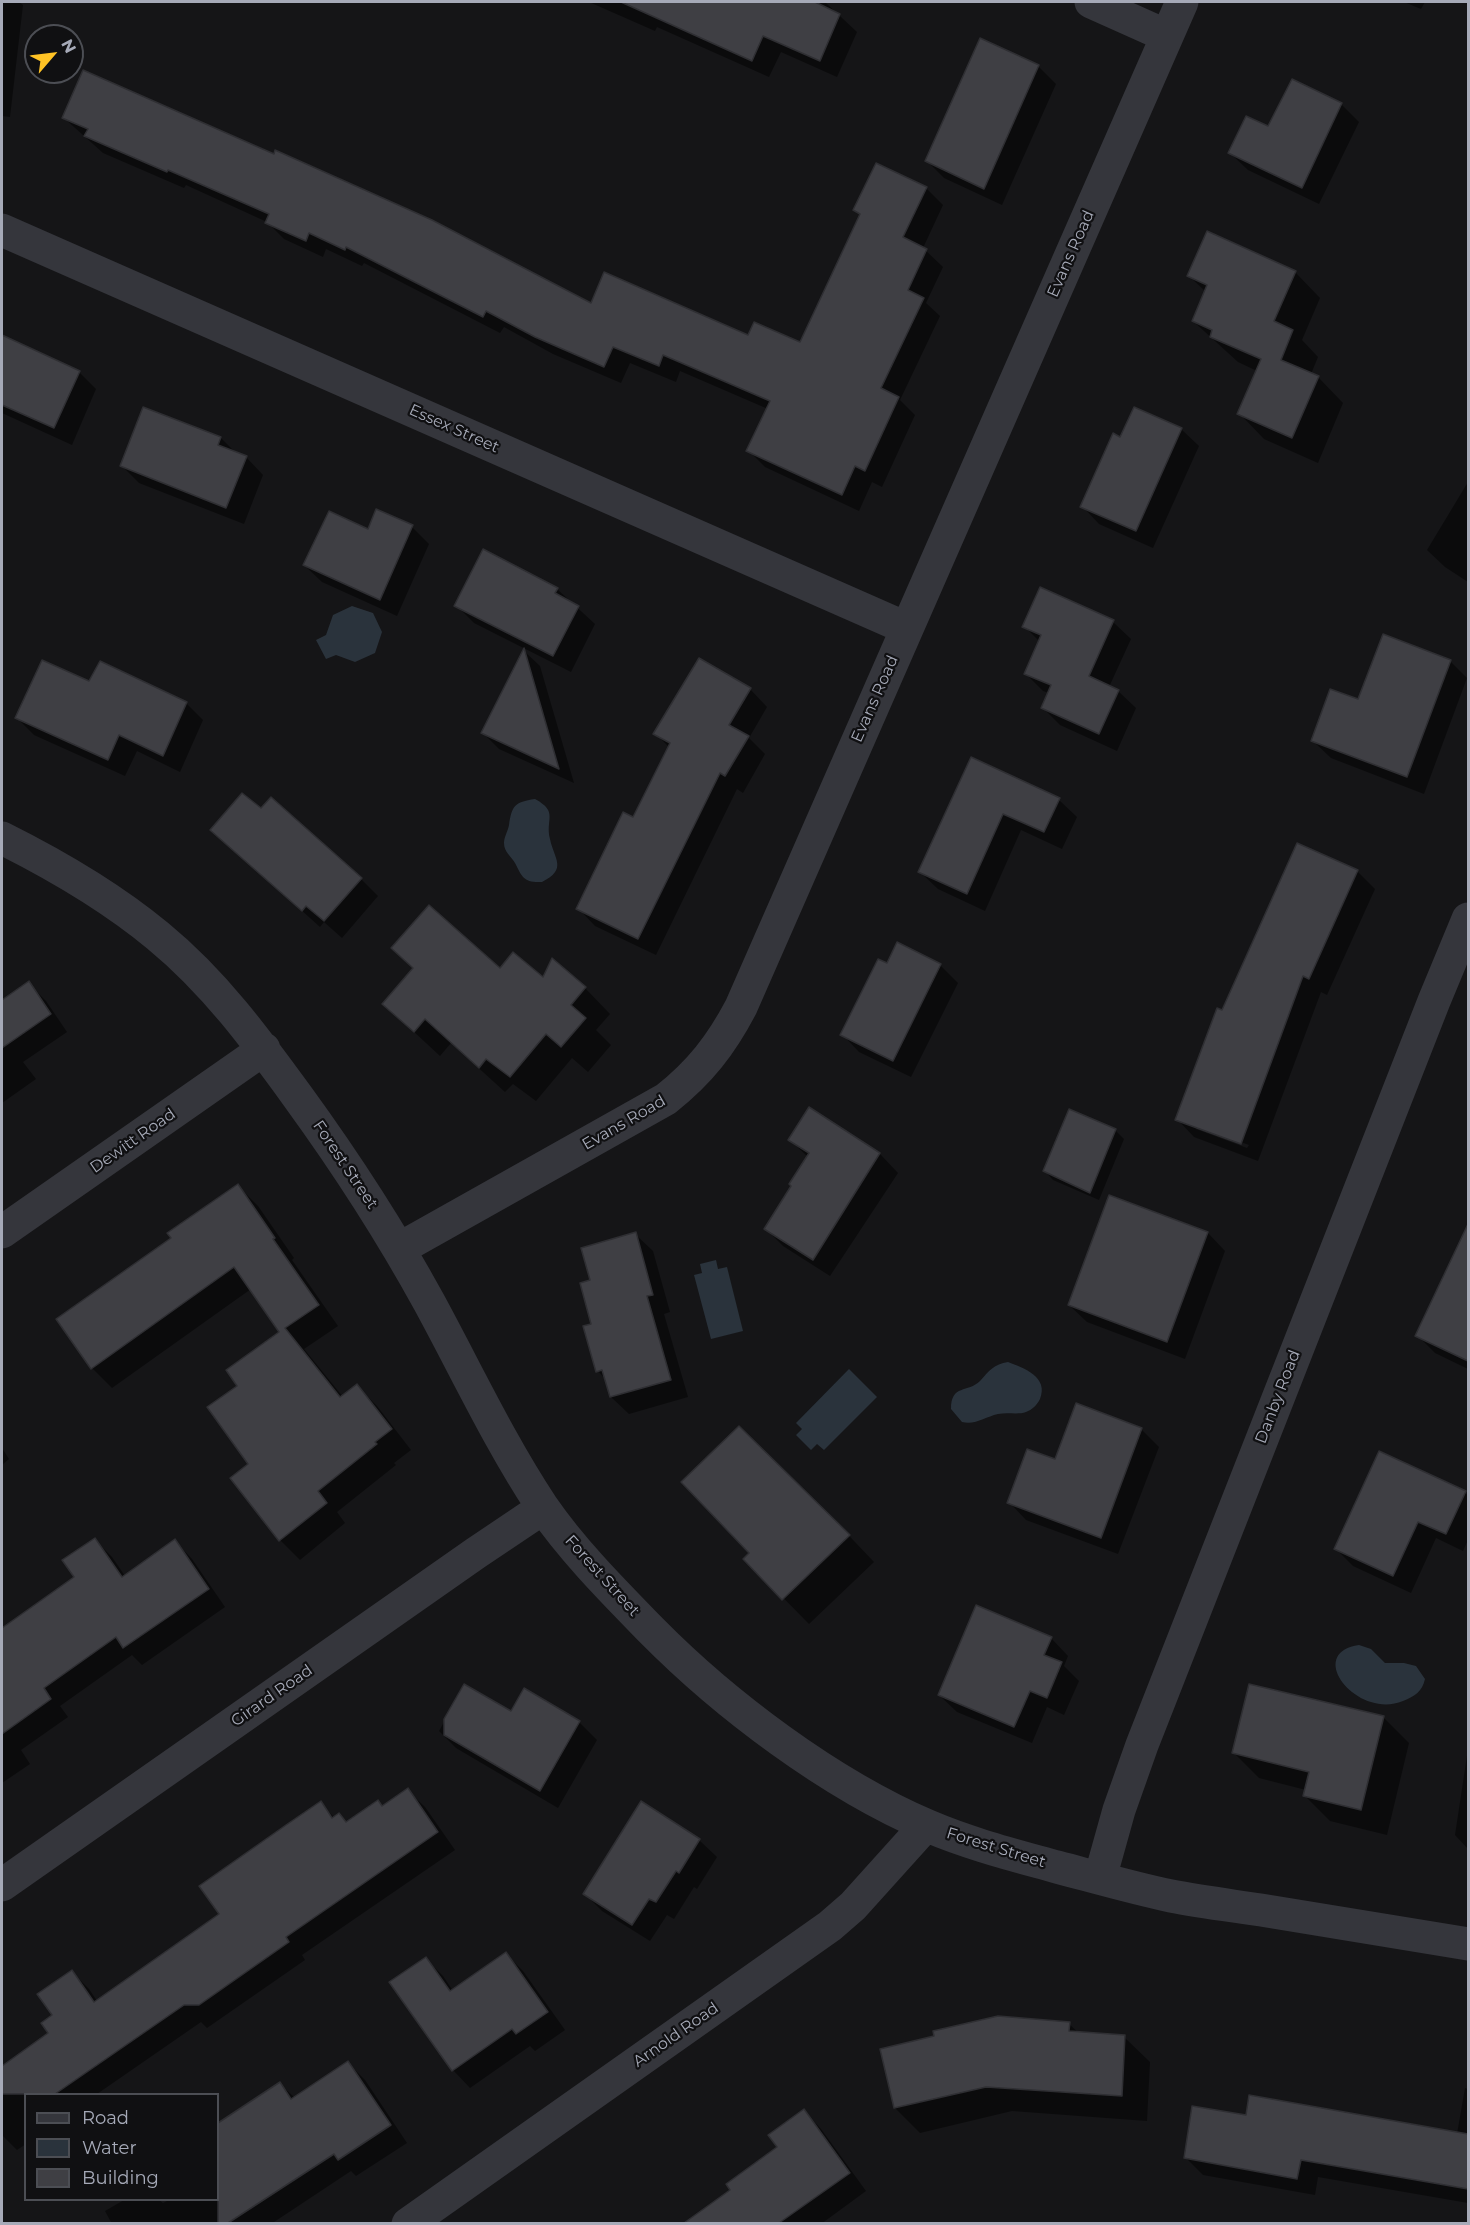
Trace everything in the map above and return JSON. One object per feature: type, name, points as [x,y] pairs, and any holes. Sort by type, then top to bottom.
[{"type":"street","points":[[1091,2],[1167,36]]},
{"type":"street","name":"Evans Road","points":[[399,1249],[666,1099],[702,1067],[717,1048],[741,1007],[1182,2]]},
{"type":"street","name":"Essex Street","points":[[2,230],[906,628]]},
{"type":"street","name":"Forest Street","points":[[2,838],[110,900],[158,936],[226,1002],[264,1049],[336,1150],[399,1249],[502,1439],[543,1508],[571,1544],[634,1613],[677,1656],[724,1697],[847,1784],[926,1825],[967,1841],[1011,1855],[1171,1896],[1468,1944]]},
{"type":"street","name":"Danby Road","points":[[1100,1878],[1119,1810],[1146,1734],[1429,1012],[1468,920]]},
{"type":"street","name":"Dewitt Road","points":[[2,1232],[264,1049]]},
{"type":"street","name":"Girard Road","points":[[2,1885],[543,1508]]},
{"type":"street","name":"Arnold Road","points":[[408,2223],[824,1930],[853,1906],[926,1825]]},
{"type":"water","points":[[352,606],[373,613],[382,632],[375,653],[355,662],[336,655],[326,659],[316,640],[326,635],[333,615]]},
{"type":"water","points":[[535,799],[549,812],[550,839],[557,863],[555,873],[542,882],[524,878],[504,846],[513,809],[522,802]]},
{"type":"water","points":[[716,1260],[718,1269],[727,1267],[743,1331],[711,1339],[694,1275],[702,1273],[700,1264]]},
{"type":"water","points":[[1008,1362],[1028,1371],[1038,1379],[1042,1391],[1034,1407],[1023,1413],[998,1414],[976,1422],[962,1422],[951,1409],[957,1392],[975,1385],[995,1366]]},
{"type":"water","points":[[849,1369],[877,1397],[824,1450],[817,1444],[811,1450],[796,1435],[802,1429],[796,1423]]},
{"type":"water","points":[[1359,1645],[1371,1649],[1385,1663],[1404,1663],[1416,1666],[1425,1679],[1420,1690],[1403,1701],[1386,1704],[1369,1701],[1354,1694],[1343,1683],[1337,1671],[1336,1660],[1343,1650]]},
{"type":"building","points":[[621,2],[815,2],[840,14],[820,61],[763,36],[752,61]]},
{"type":"building","points":[[980,38],[1039,65],[984,189],[925,161]]},
{"type":"building","points":[[84,70],[274,154],[275,150],[432,220],[591,303],[604,272],[748,335],[754,322],[800,342],[860,214],[853,210],[876,163],[927,187],[903,237],[927,249],[908,290],[924,298],[881,388],[899,397],[865,471],[855,466],[842,495],[746,451],[770,401],[663,355],[659,366],[613,347],[604,367],[535,337],[486,311],[483,317],[346,247],[345,250],[309,233],[306,241],[265,223],[269,214],[84,136],[88,129],[62,118],[77,84],[84,84]]},
{"type":"building","points":[[1292,79],[1342,103],[1302,188],[1228,153],[1246,116],[1268,126]]},
{"type":"building","points":[[1207,231],[1296,271],[1274,321],[1293,330],[1281,360],[1319,376],[1292,438],[1237,414],[1261,359],[1210,337],[1212,330],[1192,321],[1207,285],[1187,276]]},
{"type":"building","points":[[2,335],[80,371],[54,428],[2,405]]},
{"type":"building","points":[[143,407],[221,437],[218,445],[247,456],[226,508],[120,466]]},
{"type":"building","points":[[1134,407],[1182,428],[1136,531],[1080,507],[1113,433],[1120,437]]},
{"type":"building","points":[[376,509],[413,525],[380,600],[303,565],[329,511],[368,529]]},
{"type":"building","points":[[483,549],[558,588],[555,593],[579,606],[553,656],[454,606]]},
{"type":"building","points":[[1040,587],[1114,620],[1089,676],[1119,690],[1099,734],[1041,708],[1051,685],[1024,674],[1041,635],[1022,627]]},
{"type":"building","points":[[1383,634],[1451,660],[1407,777],[1311,741],[1330,689],[1358,699]]},
{"type":"building","points":[[524,648],[559,769],[481,733]]},
{"type":"building","points":[[699,658],[751,688],[729,725],[749,736],[725,776],[720,773],[638,939],[576,909],[623,812],[633,817],[670,743],[653,734]]},
{"type":"building","points":[[42,660],[89,681],[100,661],[187,702],[163,756],[119,735],[108,760],[15,718]]},
{"type":"building","points":[[971,757],[1060,798],[1044,832],[1003,814],[967,894],[918,872]]},
{"type":"building","points":[[242,793],[261,808],[271,797],[362,878],[324,921],[306,906],[302,911],[210,830]]},
{"type":"building","points":[[1297,843],[1358,870],[1309,979],[1303,976],[1241,1144],[1175,1120],[1217,1008],[1222,1010]]},
{"type":"building","points":[[429,905],[500,968],[513,952],[543,977],[552,958],[586,987],[571,1005],[586,1018],[561,1047],[546,1034],[510,1077],[486,1059],[479,1068],[425,1019],[414,1032],[382,1004],[413,968],[391,948]]},
{"type":"building","points":[[897,942],[941,964],[893,1061],[840,1035],[878,959],[887,963]]},
{"type":"building","points":[[29,981],[51,1014],[2,1048],[2,1000]]},
{"type":"building","points":[[809,1107],[880,1153],[813,1260],[764,1229],[809,1153],[788,1140]]},
{"type":"building","points":[[1069,1109],[1116,1129],[1090,1193],[1043,1171]]},
{"type":"building","points":[[238,1184],[319,1305],[285,1328],[340,1397],[357,1384],[392,1429],[375,1442],[377,1444],[318,1491],[327,1503],[279,1541],[230,1478],[248,1464],[207,1407],[237,1386],[226,1370],[279,1332],[234,1267],[91,1369],[56,1319],[171,1238],[167,1233]]},
{"type":"building","points":[[1109,1195],[1208,1232],[1167,1342],[1068,1305]]},
{"type":"building","points":[[1468,1224],[1468,1361],[1415,1336]]},
{"type":"building","points":[[636,1232],[653,1295],[647,1296],[671,1380],[610,1397],[602,1370],[596,1372],[583,1326],[591,1324],[580,1283],[590,1280],[581,1248]]},
{"type":"building","points":[[1076,1403],[1142,1428],[1101,1538],[1007,1503],[1027,1449],[1055,1459]]},
{"type":"building","points":[[739,1426],[850,1535],[782,1600],[743,1559],[749,1553],[681,1482]]},
{"type":"building","points":[[1379,1451],[1466,1491],[1446,1534],[1418,1522],[1393,1576],[1334,1549]]},
{"type":"building","points":[[95,1538],[122,1577],[175,1539],[209,1589],[123,1648],[116,1637],[44,1688],[51,1699],[2,1734],[2,1628],[74,1577],[62,1560]]},
{"type":"building","points":[[976,1605],[1052,1637],[1044,1655],[1062,1662],[1047,1698],[1030,1691],[1014,1727],[938,1695]]},
{"type":"building","points":[[464,1684],[511,1711],[524,1688],[580,1721],[540,1791],[444,1735],[444,1719]]},
{"type":"building","points":[[1249,1684],[1384,1716],[1361,1810],[1303,1796],[1309,1772],[1232,1753]]},
{"type":"building","points":[[408,1788],[438,1832],[286,1937],[289,1942],[199,2005],[184,2005],[56,2093],[2,2094],[2,2066],[48,2033],[41,2023],[52,2015],[37,1994],[72,1970],[94,2002],[219,1914],[199,1886],[321,1801],[332,1818],[339,1813],[346,1822],[378,1800],[382,1806]]},
{"type":"building","points":[[641,1801],[700,1839],[679,1873],[676,1871],[656,1902],[649,1899],[632,1925],[583,1894]]},
{"type":"building","points":[[506,1952],[548,2012],[516,2034],[512,2029],[452,2071],[389,1982],[426,1957],[450,1991]]},
{"type":"building","points":[[998,2016],[1070,2022],[1069,2031],[1125,2035],[1122,2096],[986,2087],[894,2108],[880,2049],[934,2036],[933,2031]]},
{"type":"building","points":[[348,2061],[391,2125],[338,2160],[334,2154],[228,2223],[218,2223],[219,2122],[280,2082],[291,2099]]},
{"type":"building","points":[[1249,2095],[1468,2134],[1468,2189],[1301,2160],[1297,2179],[1184,2158],[1192,2106],[1246,2115]]},
{"type":"building","points":[[804,2109],[850,2173],[779,2223],[684,2223],[730,2190],[726,2184],[777,2147],[768,2135]]}]
